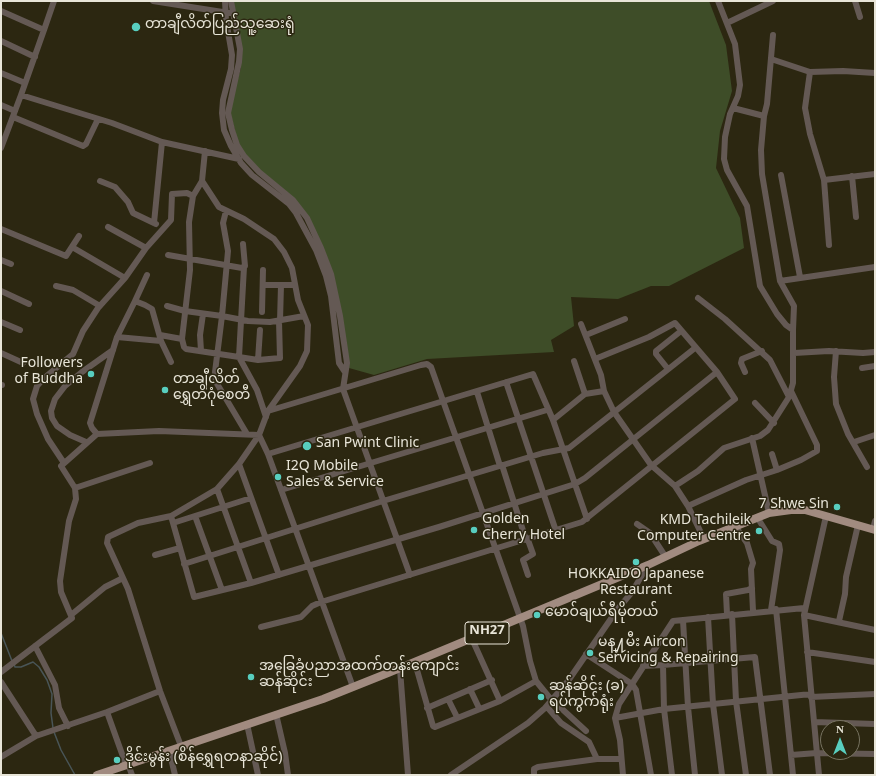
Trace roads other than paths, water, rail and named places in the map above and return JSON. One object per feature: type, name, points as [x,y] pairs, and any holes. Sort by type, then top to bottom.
[{"type":"main road","name":"NH27","points":[[97,775],[110,773],[127,764],[276,714],[400,669],[768,513],[805,510],[858,525],[874,527]]},
{"type":"street","points":[[153,1],[228,13]]},
{"type":"street","points":[[225,1],[228,13],[232,55],[222,113],[224,130],[252,175],[289,204],[299,217],[316,250],[326,276],[331,296],[339,364],[345,372],[343,389],[410,575]]},
{"type":"street","points":[[228,13],[231,1]]},
{"type":"street","points":[[718,1],[735,44],[740,85],[725,137],[724,158],[727,170],[747,206],[760,286],[777,314],[786,325],[793,330]]},
{"type":"street","points":[[727,23],[772,1]]},
{"type":"street","points":[[855,1],[860,17]]},
{"type":"street","points":[[1,148],[3,136],[14,114],[36,57],[52,2]]},
{"type":"street","points":[[1,11],[44,30]]},
{"type":"street","points":[[675,486],[698,472],[724,448],[760,436],[774,423],[790,394],[794,353],[794,306],[780,281],[762,174],[760,150],[767,104],[773,35]]},
{"type":"street","points":[[1,41],[36,57]]},
{"type":"street","points":[[771,59],[810,72],[875,73]]},
{"type":"street","points":[[1,72],[25,83]]},
{"type":"street","points":[[810,72],[805,108],[810,134],[824,180],[829,245]]},
{"type":"street","points":[[21,95],[98,119],[162,142],[241,158]]},
{"type":"street","points":[[1,105],[14,114],[83,146],[86,144],[98,119]]},
{"type":"street","points":[[733,108],[764,116]]},
{"type":"street","points":[[154,223],[162,142]]},
{"type":"street","points":[[205,151],[202,181],[193,196],[189,222],[190,258],[182,339],[185,348],[258,360],[280,358],[279,321],[281,284]]},
{"type":"street","points":[[824,180],[875,174]]},
{"type":"street","points":[[781,175],[800,277]]},
{"type":"street","points":[[852,176],[856,217]]},
{"type":"street","points":[[100,181],[115,188],[128,202],[133,213],[163,227]]},
{"type":"street","points":[[180,746],[160,691],[123,578],[107,543],[108,537],[138,523],[171,516],[217,489],[239,464],[259,435],[267,414],[300,366],[307,351],[308,325],[298,300],[292,268],[287,258],[274,240],[244,219],[215,204],[202,181]]},
{"type":"street","points":[[64,463],[45,432],[37,414],[33,399],[38,386],[43,379],[73,354],[83,331],[100,306],[125,278],[163,227],[171,220],[172,194],[180,193],[193,196]]},
{"type":"street","points":[[226,211],[223,223],[228,242],[227,265],[217,353],[216,382],[247,434]]},
{"type":"street","points":[[108,226],[146,248]]},
{"type":"street","points":[[1,230],[66,256],[79,236]]},
{"type":"street","points":[[243,244],[244,268],[239,357],[257,390],[267,414]]},
{"type":"street","points":[[72,247],[125,278]]},
{"type":"street","points":[[168,255],[244,268]]},
{"type":"street","points":[[1,260],[11,264]]},
{"type":"street","points":[[780,281],[875,267]]},
{"type":"street","points":[[262,312],[263,270]]},
{"type":"street","points":[[98,434],[92,428],[90,423],[117,337],[147,275]]},
{"type":"street","points":[[263,285],[295,285]]},
{"type":"street","points":[[56,286],[73,290],[100,306]]},
{"type":"street","points":[[1,292],[29,304]]},
{"type":"street","points":[[688,506],[746,480],[801,460],[817,451],[817,446],[790,394],[770,360],[726,319],[698,298]]},
{"type":"street","points":[[135,301],[152,309],[161,341],[171,362]]},
{"type":"street","points":[[167,306],[185,311],[241,319],[279,321],[304,316]]},
{"type":"street","points":[[201,350],[200,335],[204,314]]},
{"type":"street","points":[[586,335],[625,319]]},
{"type":"street","points":[[1,322],[20,330]]},
{"type":"street","points":[[261,627],[301,617],[312,606],[321,602],[556,531],[587,519],[651,465],[734,400],[717,372],[675,323],[649,337],[595,359]]},
{"type":"street","points":[[582,324],[595,359],[604,392],[614,412],[651,465],[675,486],[688,506],[704,539]]},
{"type":"street","points":[[258,360],[260,330]]},
{"type":"street","points":[[668,369],[656,354],[656,351],[681,331]]},
{"type":"street","points":[[160,334],[182,339]]},
{"type":"street","points":[[117,337],[161,341]]},
{"type":"street","points":[[184,564],[383,501],[530,457],[574,446],[614,412],[695,348]]},
{"type":"street","points":[[86,442],[70,436],[57,426],[52,418],[51,411],[55,399],[65,386],[113,350]]},
{"type":"street","points":[[745,372],[741,363],[742,359],[762,351]]},
{"type":"street","points":[[794,353],[836,351],[863,353],[875,352]]},
{"type":"street","points":[[836,351],[834,377],[836,404],[848,434],[854,442],[866,467]]},
{"type":"street","points":[[1,353],[23,363]]},
{"type":"street","points":[[574,361],[585,394]]},
{"type":"street","points":[[267,414],[421,365],[427,364],[431,367],[520,618],[536,681],[553,700],[586,730]]},
{"type":"street","points":[[862,368],[875,366]]},
{"type":"street","points":[[171,516],[194,597],[251,583],[575,484],[585,478],[717,372]]},
{"type":"street","points":[[268,454],[533,374],[547,410],[553,420],[587,519]]},
{"type":"street","points":[[506,382],[556,531]]},
{"type":"street","points":[[477,392],[501,466],[533,554],[523,560],[528,575]]},
{"type":"street","points":[[553,420],[585,394],[604,392]]},
{"type":"street","points":[[755,403],[774,423]]},
{"type":"street","points":[[281,490],[547,410]]},
{"type":"street","points":[[71,616],[61,592],[60,581],[69,521],[76,499],[75,488],[61,466],[64,463],[86,442],[98,434],[159,431],[259,435]]},
{"type":"street","points":[[259,435],[268,454],[353,687]]},
{"type":"street","points":[[854,442],[875,435]]},
{"type":"street","points":[[752,438],[768,513]]},
{"type":"street","points":[[772,454],[777,470]]},
{"type":"street","points":[[75,488],[150,463]]},
{"type":"street","points":[[239,464],[279,575]]},
{"type":"street","points":[[217,489],[251,583]]},
{"type":"street","points":[[173,523],[224,508],[251,498]]},
{"type":"street","points":[[195,516],[222,590]]},
{"type":"street","points":[[819,775],[806,652],[804,608],[826,516]]},
{"type":"street","points":[[757,517],[772,541],[779,544],[780,550],[774,610],[793,775]]},
{"type":"street","points":[[636,524],[650,533],[665,556]]},
{"type":"street","points":[[839,621],[846,594],[846,577],[858,525]]},
{"type":"street","points":[[735,526],[747,543],[753,563],[753,612]]},
{"type":"street","points":[[155,555],[180,548]]},
{"type":"street","points":[[451,775],[528,723],[547,707],[617,610],[632,592],[648,565]]},
{"type":"street","points":[[1,672],[72,618],[71,616],[105,588],[123,578]]},
{"type":"street","points":[[746,775],[736,701],[730,614],[726,594],[752,588]]},
{"type":"street","points":[[623,775],[614,718],[619,704],[642,666],[674,621],[730,614],[804,608]]},
{"type":"street","points":[[804,615],[839,621],[875,630]]},
{"type":"street","points":[[708,617],[713,704],[722,775]]},
{"type":"street","points":[[683,620],[688,706],[695,775]]},
{"type":"street","points":[[472,639],[492,680],[500,701]]},
{"type":"street","points":[[35,646],[55,685],[59,708],[68,726]]},
{"type":"street","points":[[806,652],[875,662]]},
{"type":"street","points":[[586,654],[632,684],[637,695],[639,714],[644,730],[651,775]]},
{"type":"street","points":[[642,666],[755,657],[759,699],[770,775]]},
{"type":"street","points":[[415,663],[421,680],[427,708],[433,726],[435,727],[479,708],[500,701],[536,681]]},
{"type":"street","points":[[664,665],[664,709],[672,775]]},
{"type":"street","points":[[400,669],[408,775]]},
{"type":"street","points":[[427,708],[492,680]]},
{"type":"street","points":[[1,682],[36,736]]},
{"type":"street","points":[[470,689],[479,708]]},
{"type":"street","points":[[1,757],[36,736],[49,733],[107,712],[160,691]]},
{"type":"street","points":[[614,718],[664,709],[736,701],[811,695],[875,694]]},
{"type":"street","points":[[448,699],[458,717]]},
{"type":"street","points":[[547,707],[561,723],[589,742],[597,759]]},
{"type":"street","points":[[107,712],[132,775]]},
{"type":"street","points":[[276,714],[285,753],[288,775]]},
{"type":"street","points":[[814,722],[875,724]]},
{"type":"street","points":[[247,724],[258,775]]},
{"type":"street","points":[[169,750],[175,775]]},
{"type":"street","points":[[791,755],[817,753],[875,754]]},
{"type":"street","points":[[534,775],[534,769],[538,766],[597,759],[621,759]]},
{"type":"waterway","points":[[1,633],[12,661]]},
{"type":"waterway","points":[[14,664],[15,667],[21,667],[33,662],[39,667],[47,680],[52,694],[51,713],[53,728]]},
{"type":"waterway","points":[[54,732],[61,750],[75,775]]},
{"type":"place","name":"တာချီလိတ်ပြည်သူ့ဆေးရုံ","points":[[136,27]]},
{"type":"place","name":"Followers of Buddha","points":[[91,374]]},
{"type":"place","name":"တာချီလိတ် ရွှေတိဂုံစေတီ","points":[[165,390]]},
{"type":"place","name":"San Pwint Clinic","points":[[307,446]]},
{"type":"place","name":"I2Q Mobile Sales & Service","points":[[278,477]]},
{"type":"place","name":"7 Shwe Sin","points":[[837,507]]},
{"type":"place","name":"Golden Cherry Hotel","points":[[474,530]]},
{"type":"place","name":"KMD Tachileik Computer Centre","points":[[759,531]]},
{"type":"place","name":"HOKKAIDO Japanese Restaurant","points":[[636,562]]},
{"type":"place","name":"မောဝ်ချယ်ရီမိုတယ်","points":[[537,615]]},
{"type":"place","name":"မန္႔မီး Aircon Servicing & Repairing","points":[[590,653]]},
{"type":"place","name":"အခြေခံပညာအထက်တန်းကျောင်း ဆန်ဆိုင်း","points":[[251,677]]},
{"type":"place","name":"ဆန်ဆိုင်း (ခ) ရပ်ကွက်ရုံး","points":[[541,697]]},
{"type":"place","name":"ဒိုင်းမွန်း (စိန်ရွှေရတနာဆိုင်)","points":[[117,760]]}]
